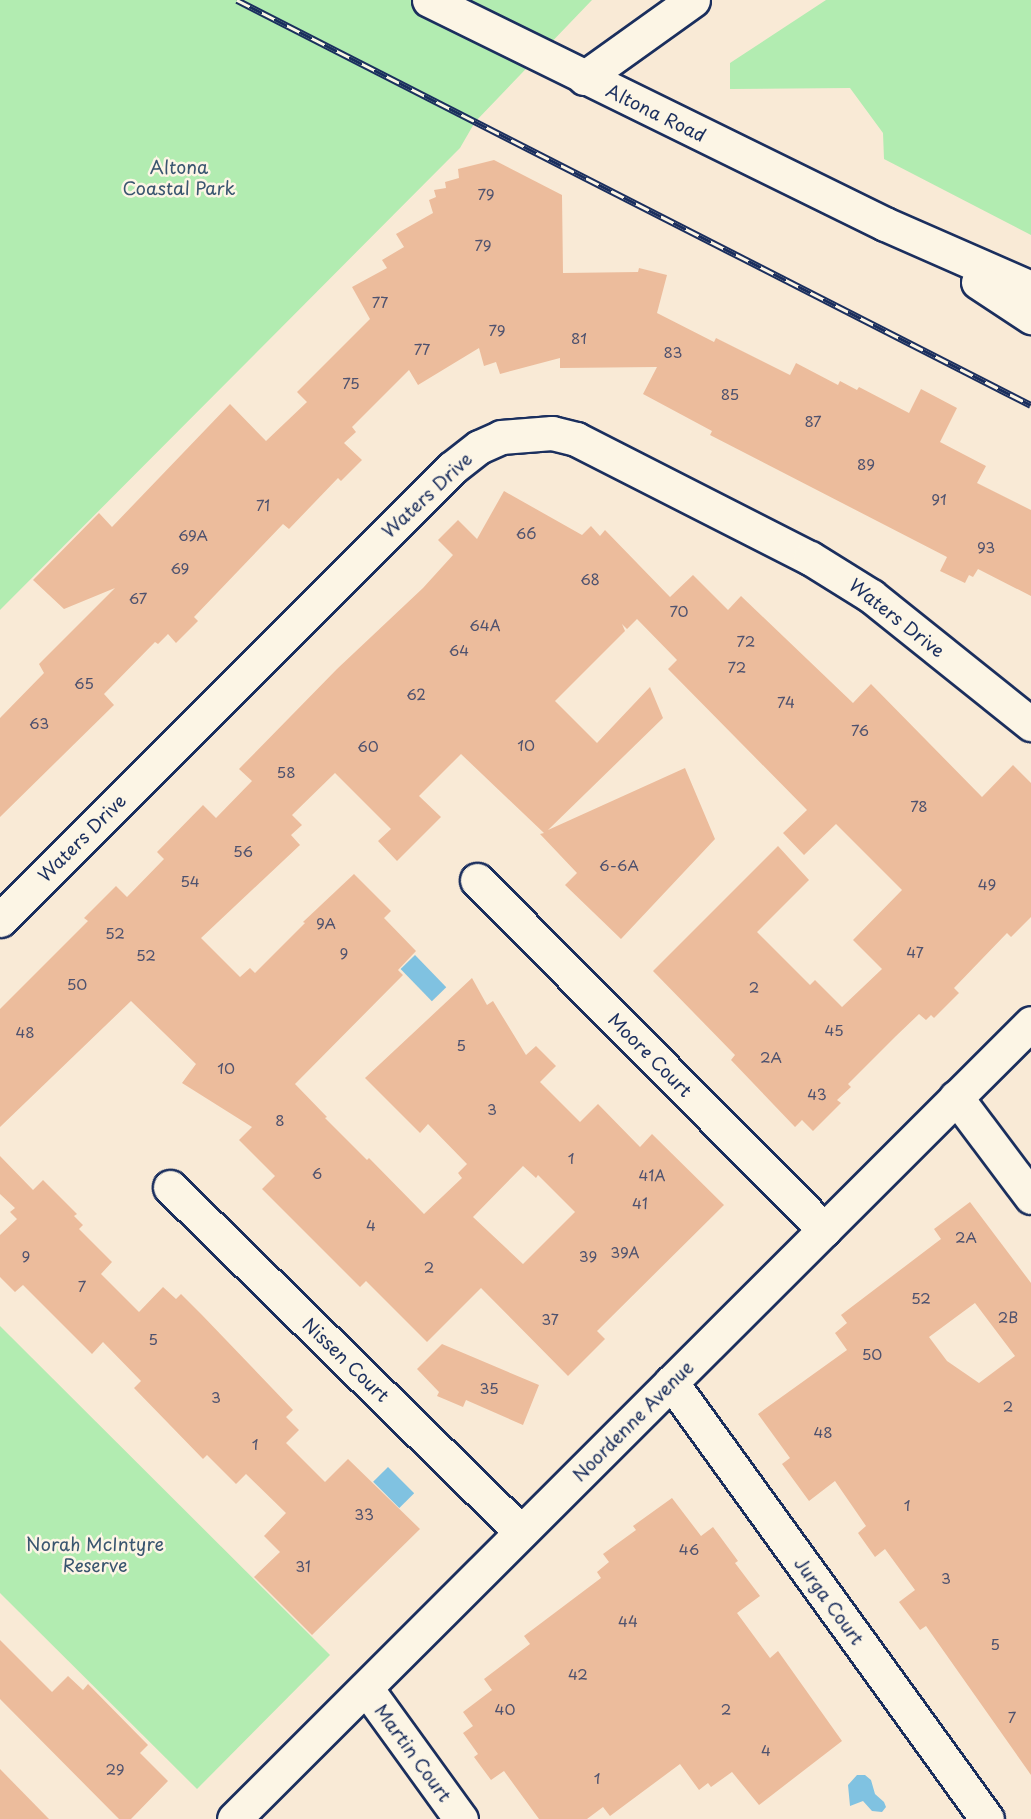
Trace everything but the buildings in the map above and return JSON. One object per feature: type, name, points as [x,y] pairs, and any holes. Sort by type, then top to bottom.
[{"type":"street","name":"Altona Road","points":[[429,0],[885,224],[1031,288]]},
{"type":"street","points":[[584,78],[693,0]]},
{"type":"street","name":"Altona Road","points":[[885,224],[1031,317]]},
{"type":"street","name":"Waters Drive","points":[[0,920],[452,468],[479,447],[501,437],[552,433],[576,438],[810,558],[871,596],[1031,724]]},
{"type":"street","name":"Moore Court","points":[[477,880],[824,1230]]},
{"type":"street","name":"Noordenne Avenue","points":[[234,1819],[1031,1023]]},
{"type":"street","points":[[956,1097],[1031,1197]]},
{"type":"street","name":"Nissen Court","points":[[170,1188],[521,1532]]},
{"type":"street","name":"Jurga Court","points":[[671,1382],[987,1819]]},
{"type":"street","name":"Martin Court","points":[[366,1688],[461,1819]]},
{"type":"green space","name":"Altona Coastal Park","points":[[0,0],[592,0],[475,122],[460,148],[0,610]]},
{"type":"green space","points":[[826,0],[1031,0],[1031,235],[884,159],[883,133],[850,88],[730,89],[730,63]]},
{"type":"green space","name":"Norah McIntyre Reserve","points":[[0,1326],[330,1655],[197,1789],[0,1593]]},
{"type":"water","points":[[415,955],[446,987],[432,1001],[401,969]]},
{"type":"water","points":[[388,1467],[414,1493],[399,1508],[373,1482]]},
{"type":"water","points":[[857,1775],[865,1775],[871,1780],[875,1794],[886,1807],[882,1812],[872,1811],[863,1801],[850,1806],[848,1785]]},
{"type":"railway","points":[[237,0],[1031,405]]}]
